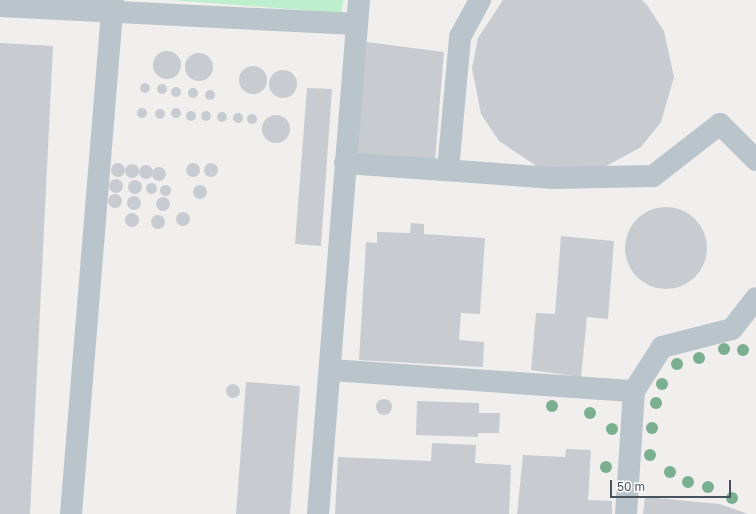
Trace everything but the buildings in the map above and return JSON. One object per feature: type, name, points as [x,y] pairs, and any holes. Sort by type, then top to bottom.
[{"type":"lane","points":[[318,514],[331,370],[359,0]]},
{"type":"lane","points":[[448,170],[460,37],[480,0]]},
{"type":"lane","points":[[0,6],[112,5],[357,24]]},
{"type":"lane","points":[[71,514],[112,5]]},
{"type":"lane","points":[[346,163],[553,178],[653,176],[720,124],[756,160]]},
{"type":"lane","points":[[626,514],[634,392],[662,347],[732,329],[756,298]]},
{"type":"lane","points":[[331,370],[634,392]]},
{"type":"green space","points":[[170,0],[343,0],[342,13]]}]
